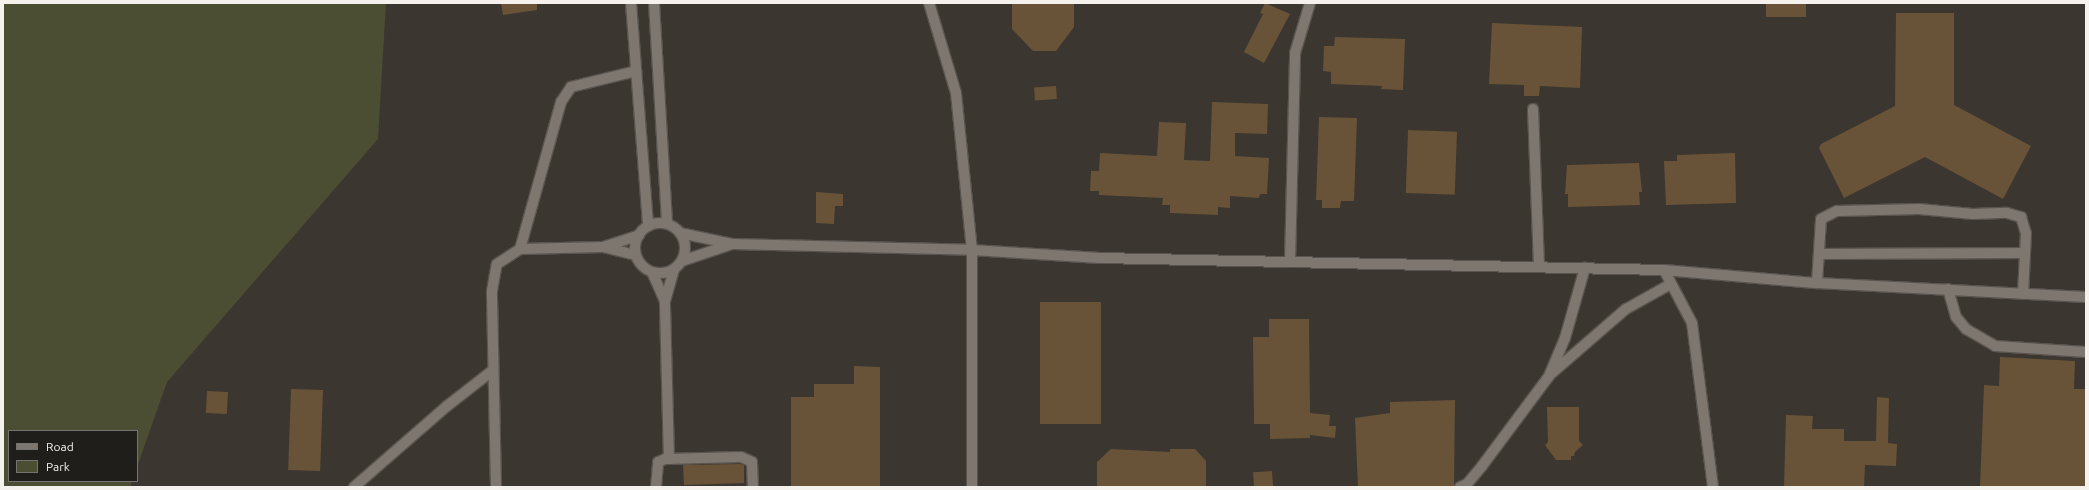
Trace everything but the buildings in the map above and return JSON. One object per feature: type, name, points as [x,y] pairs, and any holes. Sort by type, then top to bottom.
[{"type":"lane","points":[[631,3],[648,226]]},
{"type":"lane","points":[[654,3],[667,224]]},
{"type":"lane","points":[[929,3],[956,93],[972,250],[972,487]]},
{"type":"lane","points":[[1290,262],[1296,53],[1310,3]]},
{"type":"lane","points":[[520,250],[561,102],[571,87],[636,71]]},
{"type":"lane","points":[[1534,109],[1539,267]]},
{"type":"lane","points":[[1817,283],[1821,219],[1837,211],[1919,209],[1973,214],[2007,213],[2021,217],[2026,233],[2023,294]]},
{"type":"lane","points":[[603,247],[638,234],[648,226],[667,224],[680,233],[732,244],[972,250],[1100,258],[1664,270],[1817,283],[2086,297]]},
{"type":"lane","points":[[680,233],[685,246],[682,261]]},
{"type":"lane","points":[[638,234],[635,244],[636,255],[644,268],[659,274],[674,269],[682,261],[732,244]]},
{"type":"lane","points":[[496,487],[492,371],[492,291],[497,264],[520,250],[603,247],[636,255]]},
{"type":"lane","points":[[1819,254],[2025,253]]},
{"type":"lane","points":[[1460,487],[1467,484],[1482,466],[1548,376],[1566,338],[1585,268]]},
{"type":"lane","points":[[669,459],[665,301],[674,269]]},
{"type":"lane","points":[[1664,270],[1692,323],[1713,487]]},
{"type":"lane","points":[[652,272],[665,301]]},
{"type":"lane","points":[[1548,376],[1626,309],[1671,284]]},
{"type":"lane","points":[[1948,289],[1956,317],[1966,329],[1994,346],[2086,352]]},
{"type":"lane","points":[[354,487],[447,406],[492,371]]},
{"type":"lane","points":[[656,487],[658,462],[669,459],[748,459],[752,462],[753,487]]},
{"type":"green space","points":[[3,3],[386,3],[378,139],[167,382],[138,464],[138,430],[8,430],[8,482],[132,482],[130,487],[3,487]]}]
